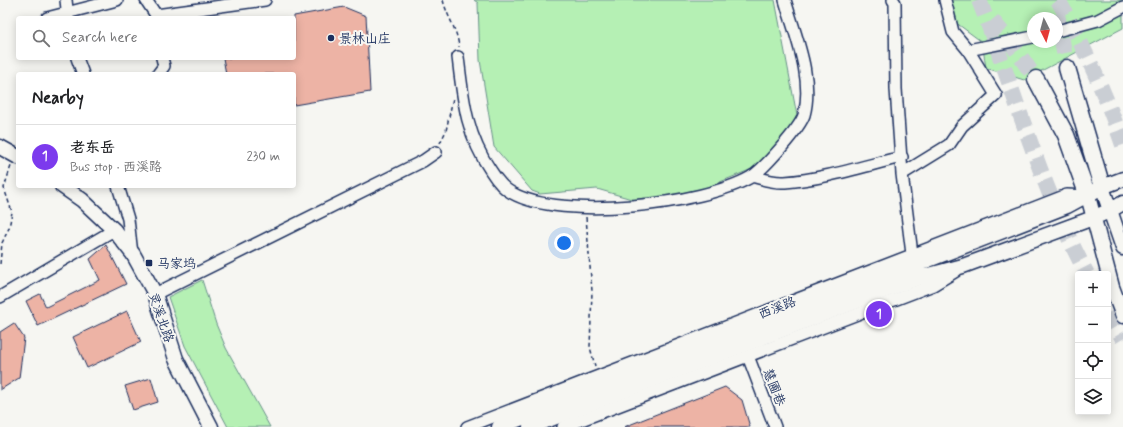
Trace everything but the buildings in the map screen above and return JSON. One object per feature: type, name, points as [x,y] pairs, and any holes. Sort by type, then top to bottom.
[{"type":"highway","points":[[1068,68],[1102,187]]},
{"type":"highway","points":[[1036,79],[1066,136],[1088,196]]},
{"type":"main road","points":[[0,147],[16,156]]},
{"type":"main road","name":"西溪路","points":[[499,427],[1067,206],[1088,196],[1102,187],[1123,179]]},
{"type":"main road","points":[[1102,187],[1119,207],[1123,248]]},
{"type":"main road","name":"灵溪北路","points":[[65,188],[82,200],[114,230],[132,254],[155,294],[176,359],[212,427]]},
{"type":"main road","points":[[1088,196],[1112,287],[1123,316]]},
{"type":"main road","name":"西溪路","points":[[530,427],[918,278],[963,266],[1119,207]]},
{"type":"street","points":[[66,0],[67,15],[117,0]]},
{"type":"street","points":[[146,0],[156,16],[265,0]]},
{"type":"street","points":[[458,57],[467,121],[475,144],[496,178],[511,193],[533,201],[557,205],[585,207],[634,206],[671,202],[716,190],[752,176],[761,170],[790,136],[803,117],[808,91],[785,0]]},
{"type":"street","points":[[893,0],[895,3],[896,89],[902,174],[912,254]]},
{"type":"street","points":[[902,174],[949,145],[962,126],[996,95],[968,50],[952,32],[945,0]]},
{"type":"street","points":[[1063,29],[1098,20],[1111,15],[1123,7]]},
{"type":"street","points":[[968,50],[1027,38]]},
{"type":"street","points":[[78,60],[82,72]]},
{"type":"street","points":[[160,72],[164,66],[162,60]]},
{"type":"street","points":[[155,294],[423,161],[436,152]]},
{"type":"street","points":[[752,176],[770,181],[784,182],[822,176],[902,157]]},
{"type":"street","points":[[119,188],[128,219],[132,254]]},
{"type":"street","name":"西溪路","points":[[467,427],[1067,195],[1088,196]]},
{"type":"street","points":[[0,297],[114,230]]},
{"type":"street","name":"西溪路","points":[[563,427],[933,285],[963,266]]},
{"type":"street","name":"慧圃巷","points":[[748,356],[775,427]]},
{"type":"path","points":[[0,264],[2,243],[9,228],[12,212],[4,188],[16,156]]},
{"type":"path","points":[[585,207],[592,291],[590,347],[598,376]]},
{"type":"green space","points":[[474,0],[775,0],[798,121],[757,167],[688,195],[642,202],[597,189],[540,194],[532,191],[494,147],[480,60],[478,3]]},
{"type":"green space","points":[[951,0],[1123,0],[1123,28],[1024,80],[986,68],[982,42],[955,22]]},
{"type":"green space","points":[[202,280],[216,324],[226,348],[270,427],[228,427],[185,346],[168,297]]},
{"type":"tunnel","points":[[979,0],[1055,207],[1085,271]]},
{"type":"tunnel","points":[[1058,0],[1094,71],[1123,145]]},
{"type":"tunnel","points":[[992,20],[1011,43],[1036,79]]},
{"type":"tunnel","points":[[1063,46],[1067,68]]},
{"type":"tunnel","points":[[1111,318],[1123,339]]},
{"type":"place","name":"景林山庄","points":[[331,38]]},
{"type":"place","name":"马家坞","points":[[149,263]]},
{"type":"place","name":"老东岳","points":[[879,314]]}]
